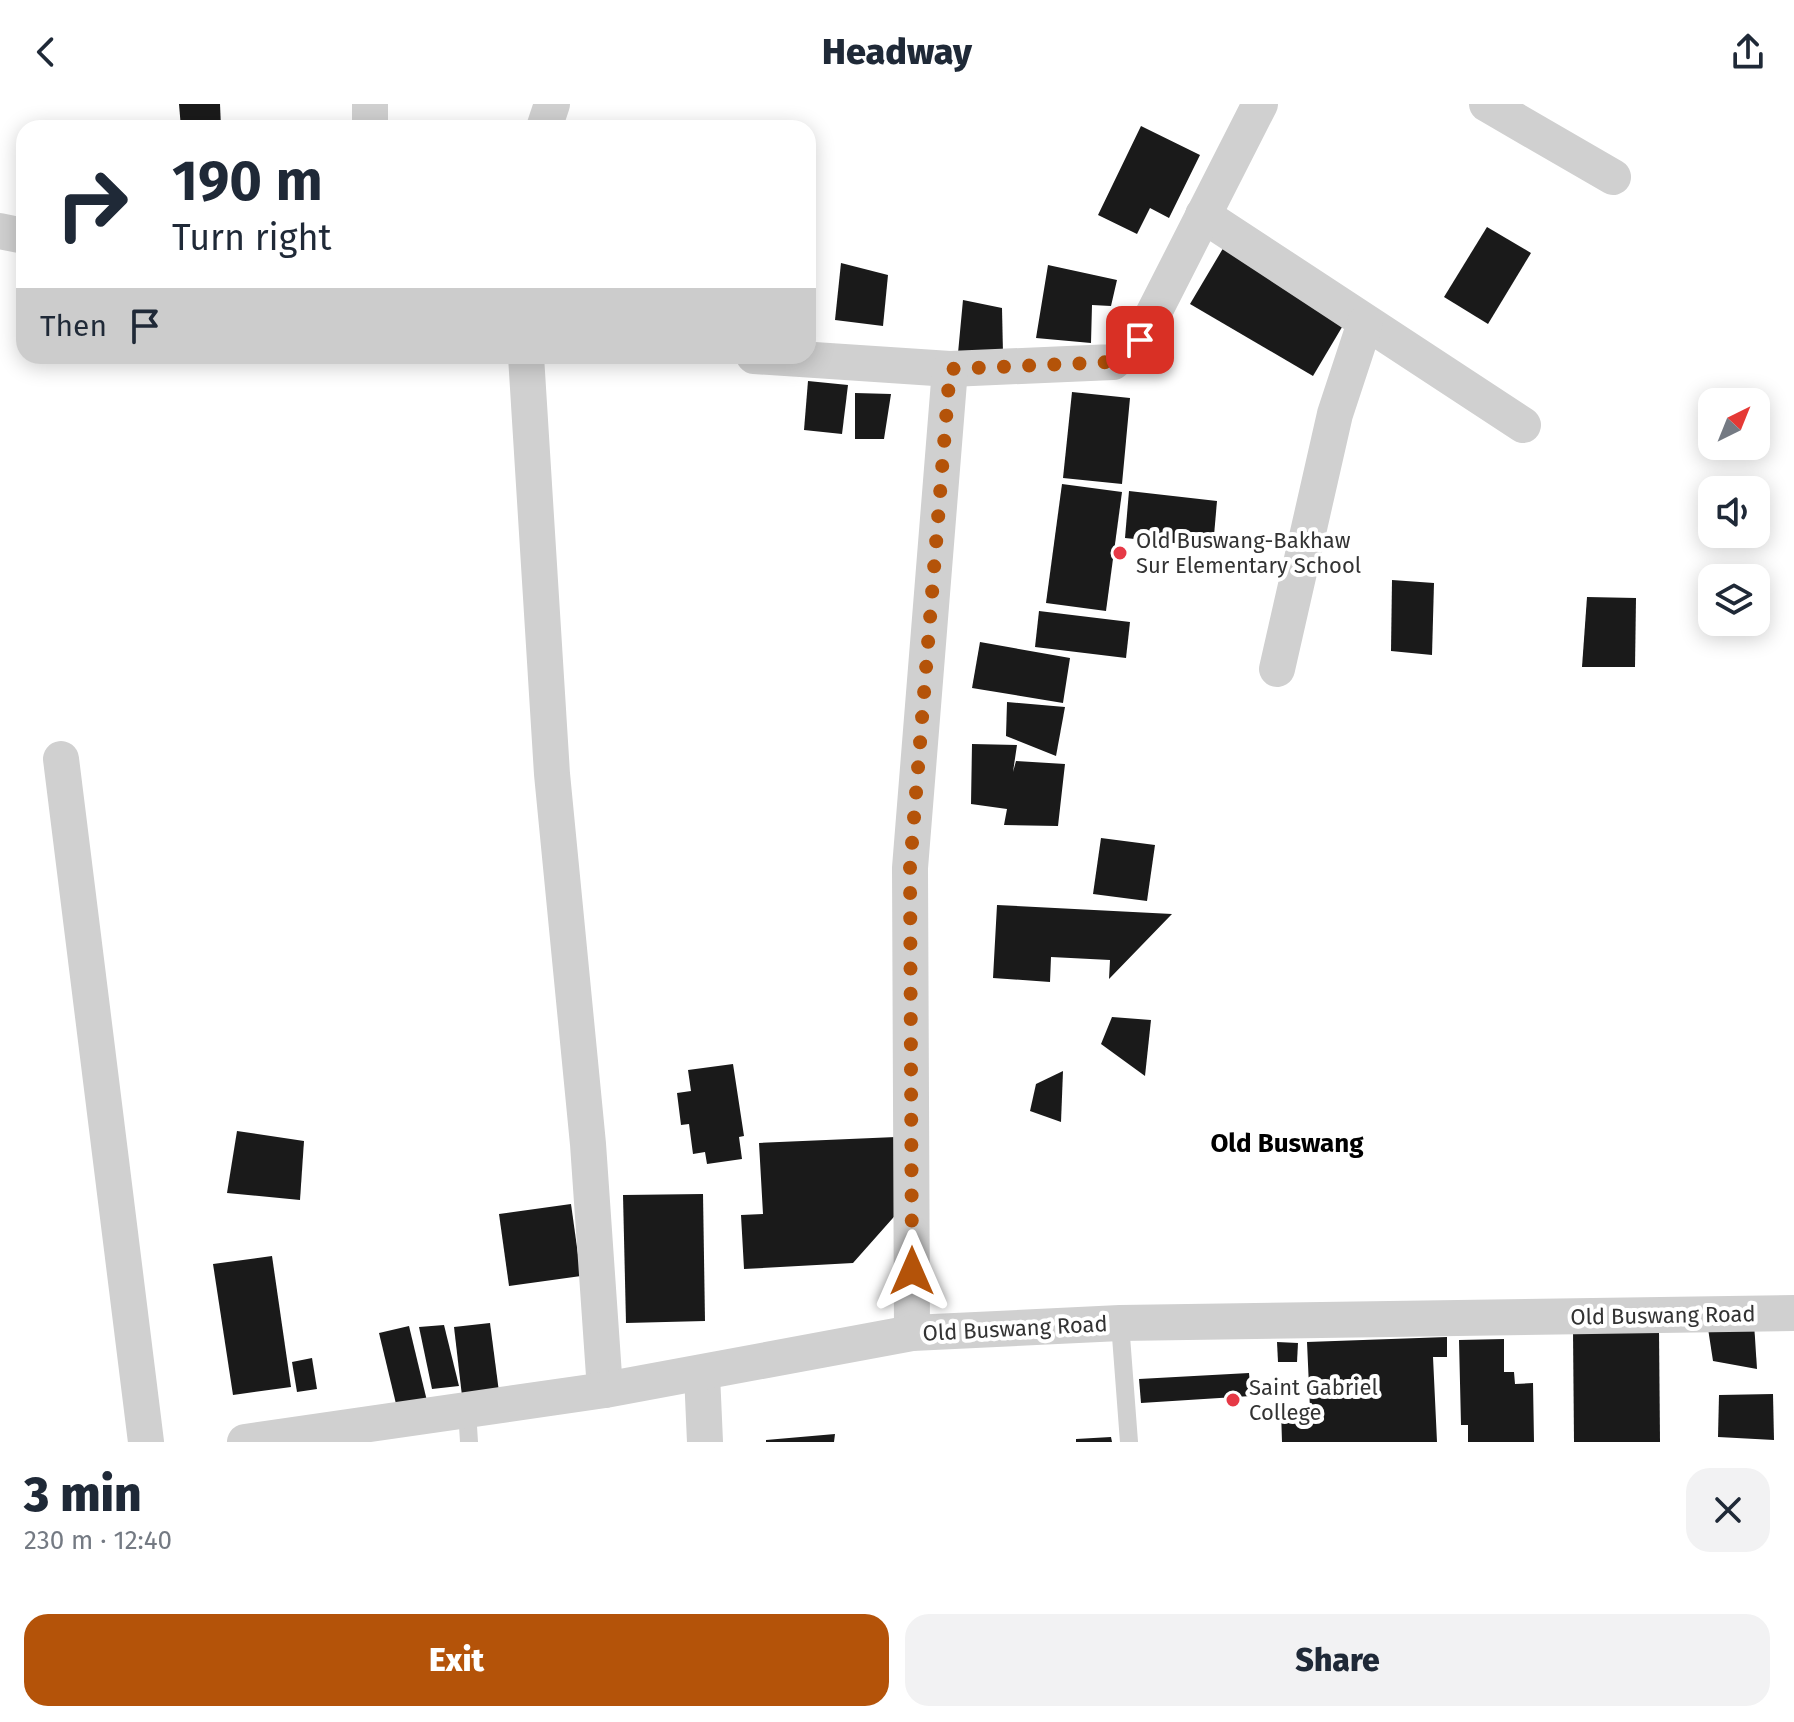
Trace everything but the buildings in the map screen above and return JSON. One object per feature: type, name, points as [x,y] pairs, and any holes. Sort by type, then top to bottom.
[{"type":"street","points":[[816,360],[950,369],[1113,362],[1140,340],[1260,104]]},
{"type":"street","points":[[1487,104],[1613,177]]},
{"type":"street","points":[[1203,215],[1523,425]]},
{"type":"street","points":[[1277,669],[1335,414],[1365,323]]},
{"type":"street","points":[[526,364],[552,774],[588,1144],[605,1390]]},
{"type":"street","points":[[912,1333],[910,868],[950,369]]},
{"type":"street","points":[[61,759],[146,1442]]},
{"type":"street","name":"Old Buswang Road","points":[[245,1442],[468,1426],[605,1390],[912,1333],[1120,1323],[1794,1313]]},
{"type":"street","points":[[702,1374],[705,1442]]},
{"type":"lane","points":[[1120,1323],[1129,1442]]},
{"type":"place","name":"Old Buswang-Bakhaw Sur Elementary School","points":[[1120,553]]},
{"type":"place","name":"Saint Gabriel College","points":[[1233,1400]]},
{"type":"district","name":"Old Buswang","points":[[1287,1143]]},
{"type":"route","points":[[912,1271],[910,868],[950,369],[1113,362],[1140,340]]}]
